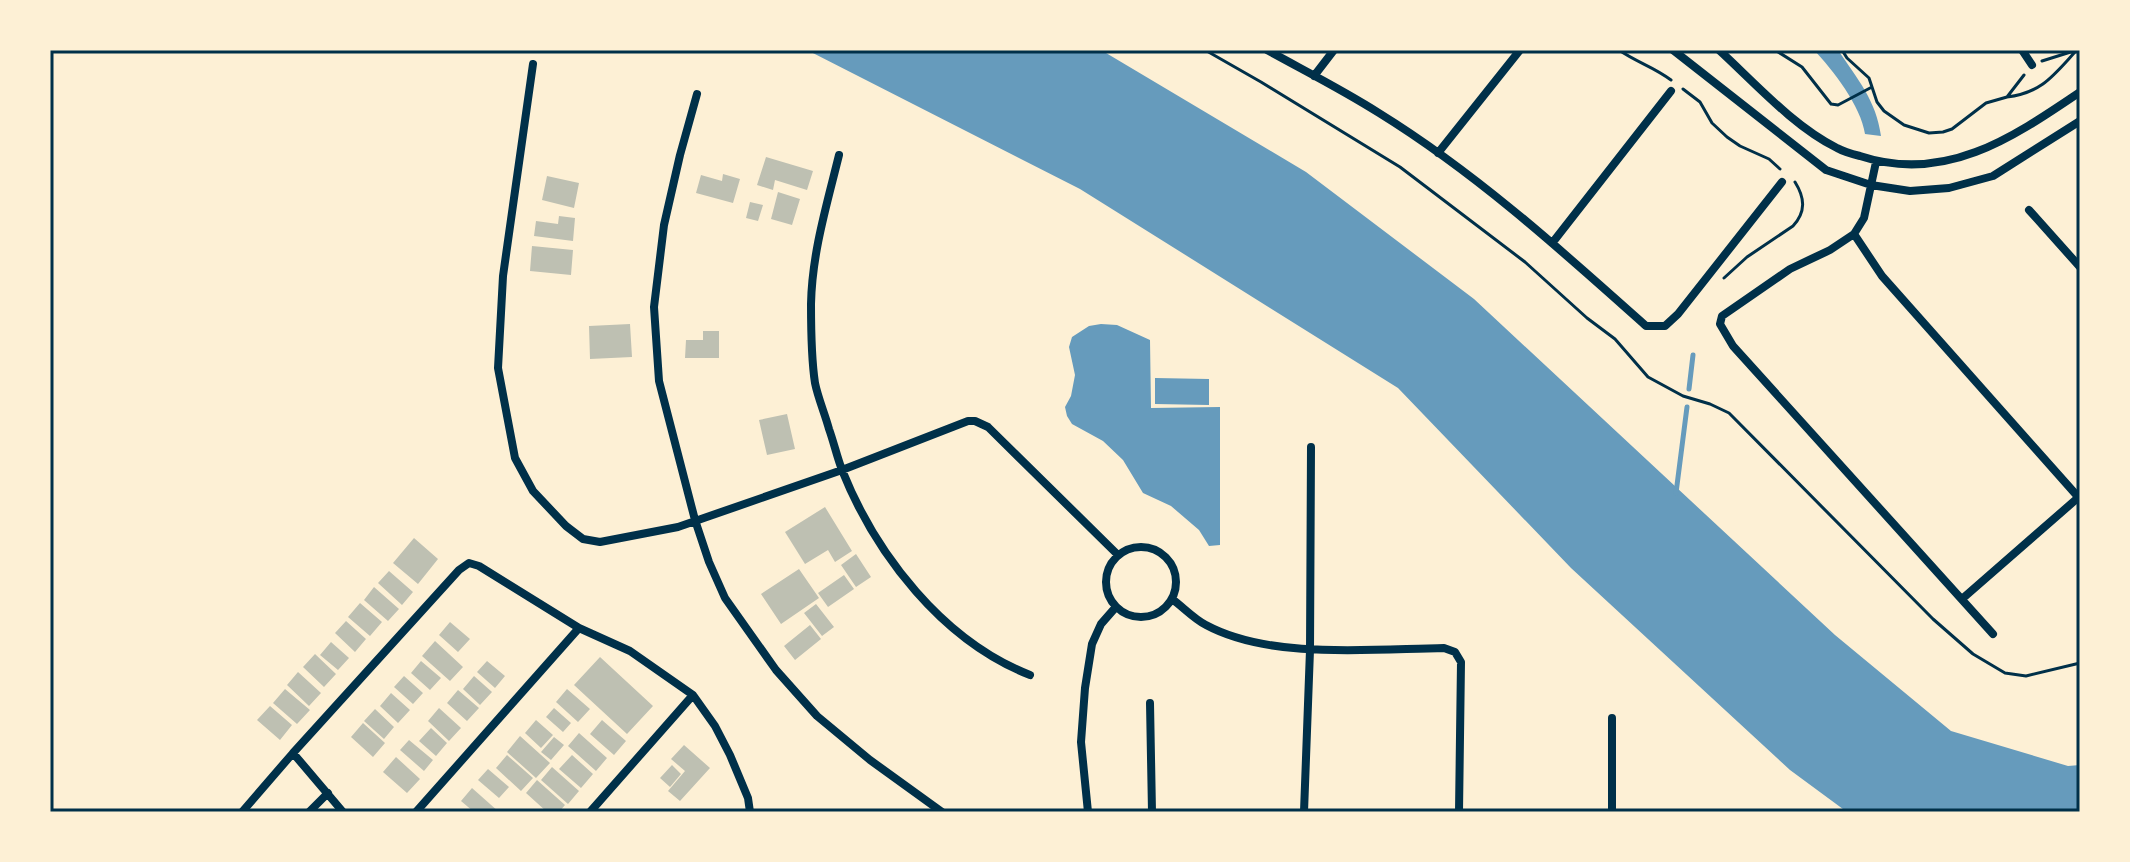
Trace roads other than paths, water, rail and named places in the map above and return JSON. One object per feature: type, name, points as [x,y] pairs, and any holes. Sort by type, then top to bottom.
[{"type":"street","points":[[1267,50],[1378,112],[1438,153],[1553,242],[1646,326],[1665,326],[1678,314],[1782,182]]},
{"type":"street","points":[[1314,76],[1334,50]]},
{"type":"street","points":[[1438,153],[1520,50]]},
{"type":"street","points":[[1673,50],[1826,170],[1871,185],[1910,191],[1949,188],[1993,176],[2080,121]]},
{"type":"street","points":[[1719,50],[1794,120],[1837,149],[1876,162],[1912,166],[1961,158],[1987,149],[2034,123],[2080,92]]},
{"type":"street","points":[[2022,50],[2032,65]]},
{"type":"street","points":[[533,64],[503,276],[498,368],[515,458],[533,491],[566,526],[583,539],[600,542],[678,527],[975,421],[988,427],[1118,555]]},
{"type":"street","points":[[1553,242],[1671,91]]},
{"type":"street","points":[[697,94],[664,225],[654,307],[659,381],[709,562],[725,598],[776,670],[817,716],[870,760],[942,812]]},
{"type":"street","points":[[839,155],[812,275],[811,326],[815,385],[842,470],[891,560],[931,607],[988,654],[1030,675]]},
{"type":"street","points":[[1876,162],[1864,218],[1854,234],[1830,250],[1790,269],[1722,316],[1720,324],[1733,346],[1993,634]]},
{"type":"street","points":[[2029,210],[2080,267]]},
{"type":"street","points":[[1854,234],[1882,276],[2079,497],[1962,599]]},
{"type":"street","points":[[1304,812],[1310,650],[1311,447]]},
{"type":"street","points":[[1141,547],[1163,555],[1176,576],[1176,588],[1166,608],[1146,618],[1135,618],[1115,608],[1105,587],[1110,564],[1118,555],[1141,547]]},
{"type":"street","points":[[242,812],[459,570],[469,563],[479,566],[579,628],[630,651],[693,695],[715,726],[730,755],[748,798],[750,812]]},
{"type":"street","points":[[1172,599],[1205,624],[1226,634],[1266,644],[1310,650],[1444,648],[1455,652],[1461,662],[1459,812]]},
{"type":"street","points":[[1088,812],[1081,742],[1085,688],[1092,644],[1101,624],[1115,608]]},
{"type":"street","points":[[416,812],[579,628]]},
{"type":"street","points":[[590,812],[693,695]]},
{"type":"street","points":[[1150,703],[1152,812]]},
{"type":"street","points":[[1612,718],[1612,812]]},
{"type":"street","points":[[293,753],[343,812]]},
{"type":"street","points":[[309,812],[328,793]]},
{"type":"water","points":[[807,50],[1101,50],[1306,172],[1474,299],[1835,635],[1951,731],[2068,766],[2080,765],[2080,812],[1847,812],[1790,770],[1571,568],[1398,388],[1080,189]]},
{"type":"water","points":[[1814,50],[1838,50],[1870,101],[1881,136],[1865,134],[1852,100]]},
{"type":"water","points":[[1117,325],[1150,340],[1151,408],[1220,407],[1220,545],[1209,546],[1199,530],[1171,506],[1143,493],[1123,460],[1103,441],[1072,424],[1067,416],[1065,407],[1071,396],[1075,375],[1069,347],[1072,337],[1089,326]]},
{"type":"water","points":[[1155,378],[1209,379],[1209,405],[1155,404]]},
{"type":"waterway","points":[[1689,389],[1693,355]]},
{"type":"waterway","points":[[1676,493],[1687,407]]}]
